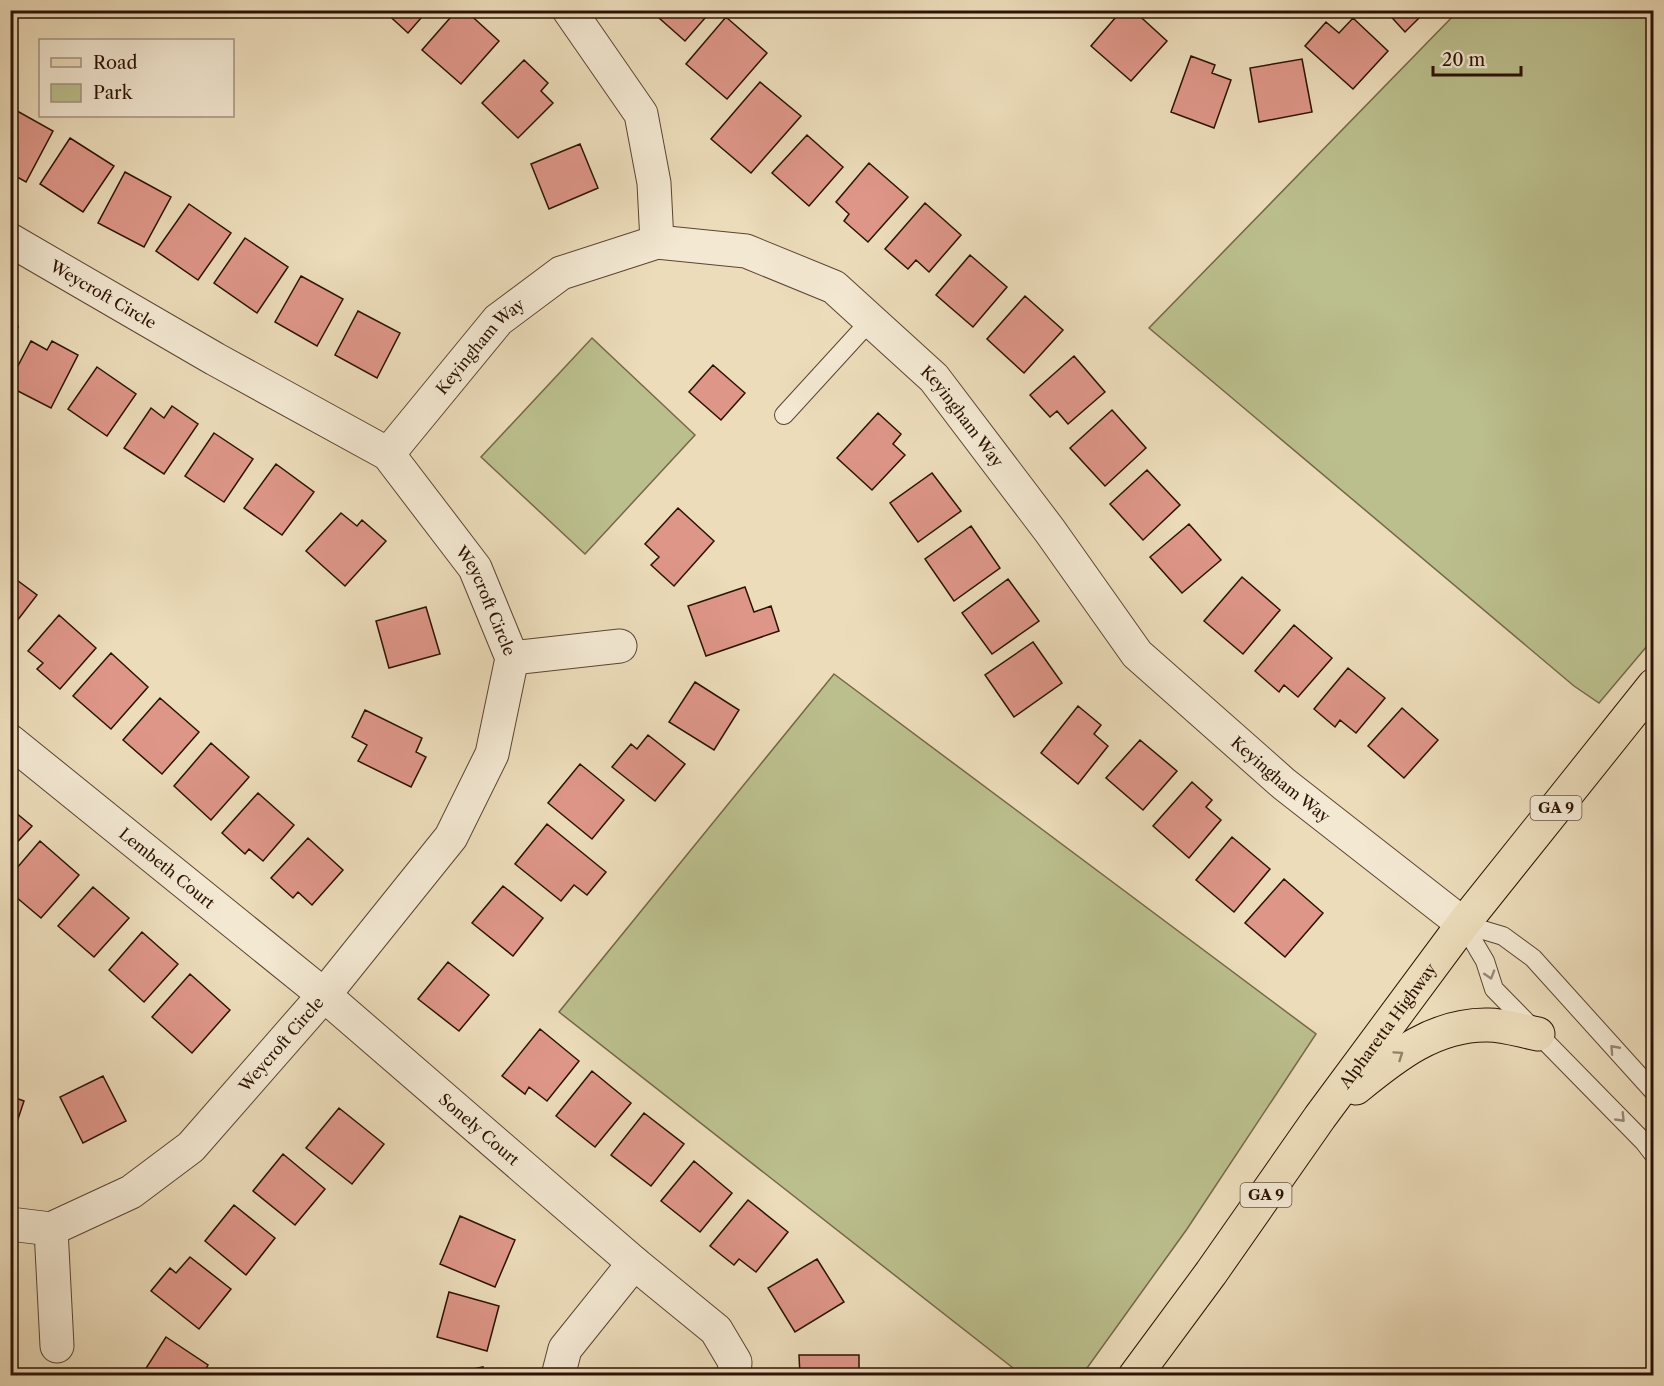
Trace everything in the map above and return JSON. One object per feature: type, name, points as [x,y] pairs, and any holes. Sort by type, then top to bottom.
[{"type":"main road","name":"Alpharetta Highway","points":[[1135,1376],[1211,1273],[1320,1117],[1463,924],[1653,685]]},
{"type":"main road","points":[[1320,1117],[1386,1064],[1421,1040],[1464,1026],[1490,1024],[1538,1034]]},
{"type":"street","points":[[569,10],[641,114],[654,183],[657,243]]},
{"type":"street","name":"Weycroft Circle","points":[[10,240],[388,454],[476,568],[512,658],[492,754],[451,837],[324,995],[191,1147],[131,1192],[51,1229]]},
{"type":"street","name":"Keyingham Way","points":[[388,454],[498,320],[561,273],[657,243],[746,251],[834,287],[934,378],[1050,531],[1137,654],[1284,784],[1463,924]]},
{"type":"street","points":[[512,658],[620,646]]},
{"type":"street","name":"Lembeth Court","points":[[10,741],[324,995]]},
{"type":"street","name":"Sonely Court","points":[[324,995],[634,1263],[716,1330],[735,1362],[734,1376]]},
{"type":"street","points":[[10,1224],[51,1229],[57,1346]]},
{"type":"street","points":[[558,1376],[565,1349],[634,1263]]},
{"type":"lane","points":[[784,415],[870,321]]},
{"type":"lane","points":[[1463,924],[1485,961],[1494,989],[1644,1142],[1653,1155]]},
{"type":"lane","points":[[1463,924],[1503,936],[1533,958],[1653,1092]]},
{"type":"green space","points":[[1459,10],[1653,11],[1653,639],[1599,703],[1574,686],[1149,328]]},
{"type":"green space","points":[[592,338],[695,435],[585,554],[481,457]]},
{"type":"green space","points":[[834,674],[1316,1034],[1187,1229],[1082,1375],[1022,1375],[559,1012]]},
{"type":"building","points":[[383,10],[428,10],[408,33]]},
{"type":"building","points":[[457,10],[465,10],[499,41],[461,84],[422,50]]},
{"type":"building","points":[[650,10],[712,10],[685,41]]},
{"type":"building","points":[[1122,10],[1133,10],[1167,41],[1131,81],[1091,46]]},
{"type":"building","points":[[1385,10],[1427,10],[1405,32]]},
{"type":"building","points":[[726,17],[767,53],[727,99],[686,64]]},
{"type":"building","points":[[1353,18],[1388,51],[1353,89],[1305,46],[1326,22],[1339,33]]},
{"type":"building","points":[[1191,56],[1215,65],[1212,73],[1231,80],[1214,128],[1171,112]]},
{"type":"building","points":[[1302,59],[1312,112],[1259,122],[1250,68]]},
{"type":"building","points":[[524,60],[548,83],[541,91],[553,103],[518,138],[482,103]]},
{"type":"building","points":[[760,82],[801,116],[751,173],[711,139]]},
{"type":"building","points":[[10,107],[53,131],[26,182],[10,173]]},
{"type":"building","points":[[807,135],[843,167],[809,206],[772,173]]},
{"type":"building","points":[[70,138],[114,166],[83,212],[40,184]]},
{"type":"building","points":[[580,144],[598,188],[549,209],[531,164]]},
{"type":"building","points":[[869,163],[908,197],[868,242],[844,221],[849,214],[836,202]]},
{"type":"building","points":[[125,172],[171,197],[144,247],[98,223]]},
{"type":"building","points":[[925,203],[961,235],[929,272],[916,260],[908,269],[885,249]]},
{"type":"building","points":[[189,204],[231,233],[198,280],[156,251]]},
{"type":"building","points":[[245,238],[288,267],[257,313],[214,283]]},
{"type":"building","points":[[970,255],[1007,287],[973,327],[936,295]]},
{"type":"building","points":[[301,276],[343,299],[317,346],[275,322]]},
{"type":"building","points":[[1025,296],[1063,330],[1024,373],[987,339]]},
{"type":"building","points":[[358,311],[400,333],[377,378],[335,355]]},
{"type":"building","points":[[10,322],[18,327],[10,338]]},
{"type":"building","points":[[31,341],[47,350],[52,341],[78,355],[51,408],[10,387],[10,381]]},
{"type":"building","points":[[1074,356],[1105,392],[1068,424],[1057,411],[1050,417],[1030,395]]},
{"type":"building","points":[[713,365],[745,393],[721,420],[689,392]]},
{"type":"building","points":[[97,367],[136,394],[107,436],[68,409]]},
{"type":"building","points":[[172,406],[198,424],[164,474],[124,448],[151,408],[164,418]]},
{"type":"building","points":[[1112,410],[1146,448],[1105,486],[1070,448]]},
{"type":"building","points":[[878,413],[901,434],[893,444],[905,455],[872,490],[837,458]]},
{"type":"building","points":[[214,433],[253,459],[224,502],[185,476]]},
{"type":"building","points":[[276,464],[314,492],[282,535],[244,508]]},
{"type":"building","points":[[1147,470],[1180,505],[1143,540],[1110,504]]},
{"type":"building","points":[[932,473],[961,511],[918,542],[890,503]]},
{"type":"building","points":[[678,508],[714,541],[674,586],[651,565],[659,557],[645,544]]},
{"type":"building","points":[[341,513],[357,526],[362,520],[386,541],[345,586],[306,551]]},
{"type":"building","points":[[1189,524],[1221,560],[1182,593],[1150,557]]},
{"type":"building","points":[[971,526],[1000,568],[954,601],[925,559]]},
{"type":"building","points":[[10,575],[37,595],[10,630]]},
{"type":"building","points":[[1242,577],[1280,610],[1243,654],[1204,621]]},
{"type":"building","points":[[1008,579],[1039,621],[992,654],[962,613]]},
{"type":"building","points":[[745,587],[754,612],[771,606],[779,631],[706,656],[688,606]]},
{"type":"building","points":[[426,607],[440,654],[389,668],[376,621]]},
{"type":"building","points":[[59,615],[96,648],[60,689],[37,669],[43,663],[28,651]]},
{"type":"building","points":[[1294,625],[1332,658],[1298,697],[1284,685],[1279,692],[1255,671]]},
{"type":"building","points":[[1033,642],[1062,683],[1014,717],[985,675]]},
{"type":"building","points":[[111,653],[148,687],[111,729],[73,696]]},
{"type":"building","points":[[1348,668],[1385,698],[1356,733],[1340,720],[1335,727],[1314,709]]},
{"type":"building","points":[[695,682],[739,710],[714,750],[669,722]]},
{"type":"building","points":[[160,698],[199,732],[162,774],[123,740]]},
{"type":"building","points":[[1078,706],[1101,725],[1094,734],[1108,746],[1078,784],[1041,753]]},
{"type":"building","points":[[1402,708],[1438,740],[1404,778],[1368,746]]},
{"type":"building","points":[[365,710],[422,738],[416,752],[426,757],[411,787],[358,761],[367,745],[352,737]]},
{"type":"building","points":[[648,735],[685,764],[655,801],[612,767],[631,744],[637,749]]},
{"type":"building","points":[[1140,740],[1177,771],[1143,810],[1106,778]]},
{"type":"building","points":[[211,743],[249,777],[211,820],[174,786]]},
{"type":"building","points":[[580,764],[624,800],[592,839],[548,803]]},
{"type":"building","points":[[1192,782],[1212,800],[1206,807],[1221,820],[1189,858],[1153,826]]},
{"type":"building","points":[[258,793],[294,825],[263,861],[249,849],[245,854],[222,833]]},
{"type":"building","points":[[10,808],[32,826],[10,850]]},
{"type":"building","points":[[547,824],[606,872],[587,895],[574,885],[561,901],[515,864]]},
{"type":"building","points":[[1232,837],[1270,869],[1234,912],[1196,880]]},
{"type":"building","points":[[308,838],[343,870],[312,905],[298,892],[293,898],[271,878]]},
{"type":"building","points":[[40,841],[79,875],[41,918],[10,892],[10,876]]},
{"type":"building","points":[[1284,879],[1323,913],[1285,957],[1245,923]]},
{"type":"building","points":[[503,886],[543,918],[513,956],[472,923]]},
{"type":"building","points":[[93,887],[129,918],[94,957],[58,926]]},
{"type":"building","points":[[142,932],[178,964],[144,1002],[109,970]]},
{"type":"building","points":[[448,962],[489,995],[459,1031],[418,999]]},
{"type":"building","points":[[190,974],[230,1010],[192,1053],[152,1017]]},
{"type":"building","points":[[540,1029],[579,1061],[547,1101],[529,1087],[525,1094],[502,1076]]},
{"type":"building","points":[[592,1071],[631,1103],[595,1147],[556,1116]]},
{"type":"building","points":[[103,1076],[126,1121],[83,1143],[60,1097]]},
{"type":"building","points":[[10,1096],[24,1101],[10,1143]]},
{"type":"building","points":[[339,1108],[384,1144],[352,1184],[306,1148]]},
{"type":"building","points":[[644,1113],[684,1144],[651,1186],[611,1155]]},
{"type":"building","points":[[283,1154],[325,1189],[295,1225],[253,1191]]},
{"type":"building","points":[[694,1161],[732,1193],[700,1232],[661,1201]]},
{"type":"building","points":[[748,1200],[788,1232],[756,1272],[739,1259],[734,1265],[710,1246]]},
{"type":"building","points":[[234,1205],[275,1238],[246,1275],[205,1241]]},
{"type":"building","points":[[460,1216],[515,1240],[495,1287],[440,1264]]},
{"type":"building","points":[[190,1257],[231,1289],[199,1329],[151,1291],[170,1268],[176,1273]]},
{"type":"building","points":[[817,1259],[844,1302],[795,1332],[768,1288]]},
{"type":"building","points":[[449,1292],[499,1306],[487,1351],[437,1337]]},
{"type":"building","points":[[166,1337],[208,1365],[202,1376],[141,1376]]},
{"type":"building","points":[[799,1355],[859,1355],[859,1376],[800,1376]]},
{"type":"building","points":[[483,1367],[484,1376],[440,1376]]}]
